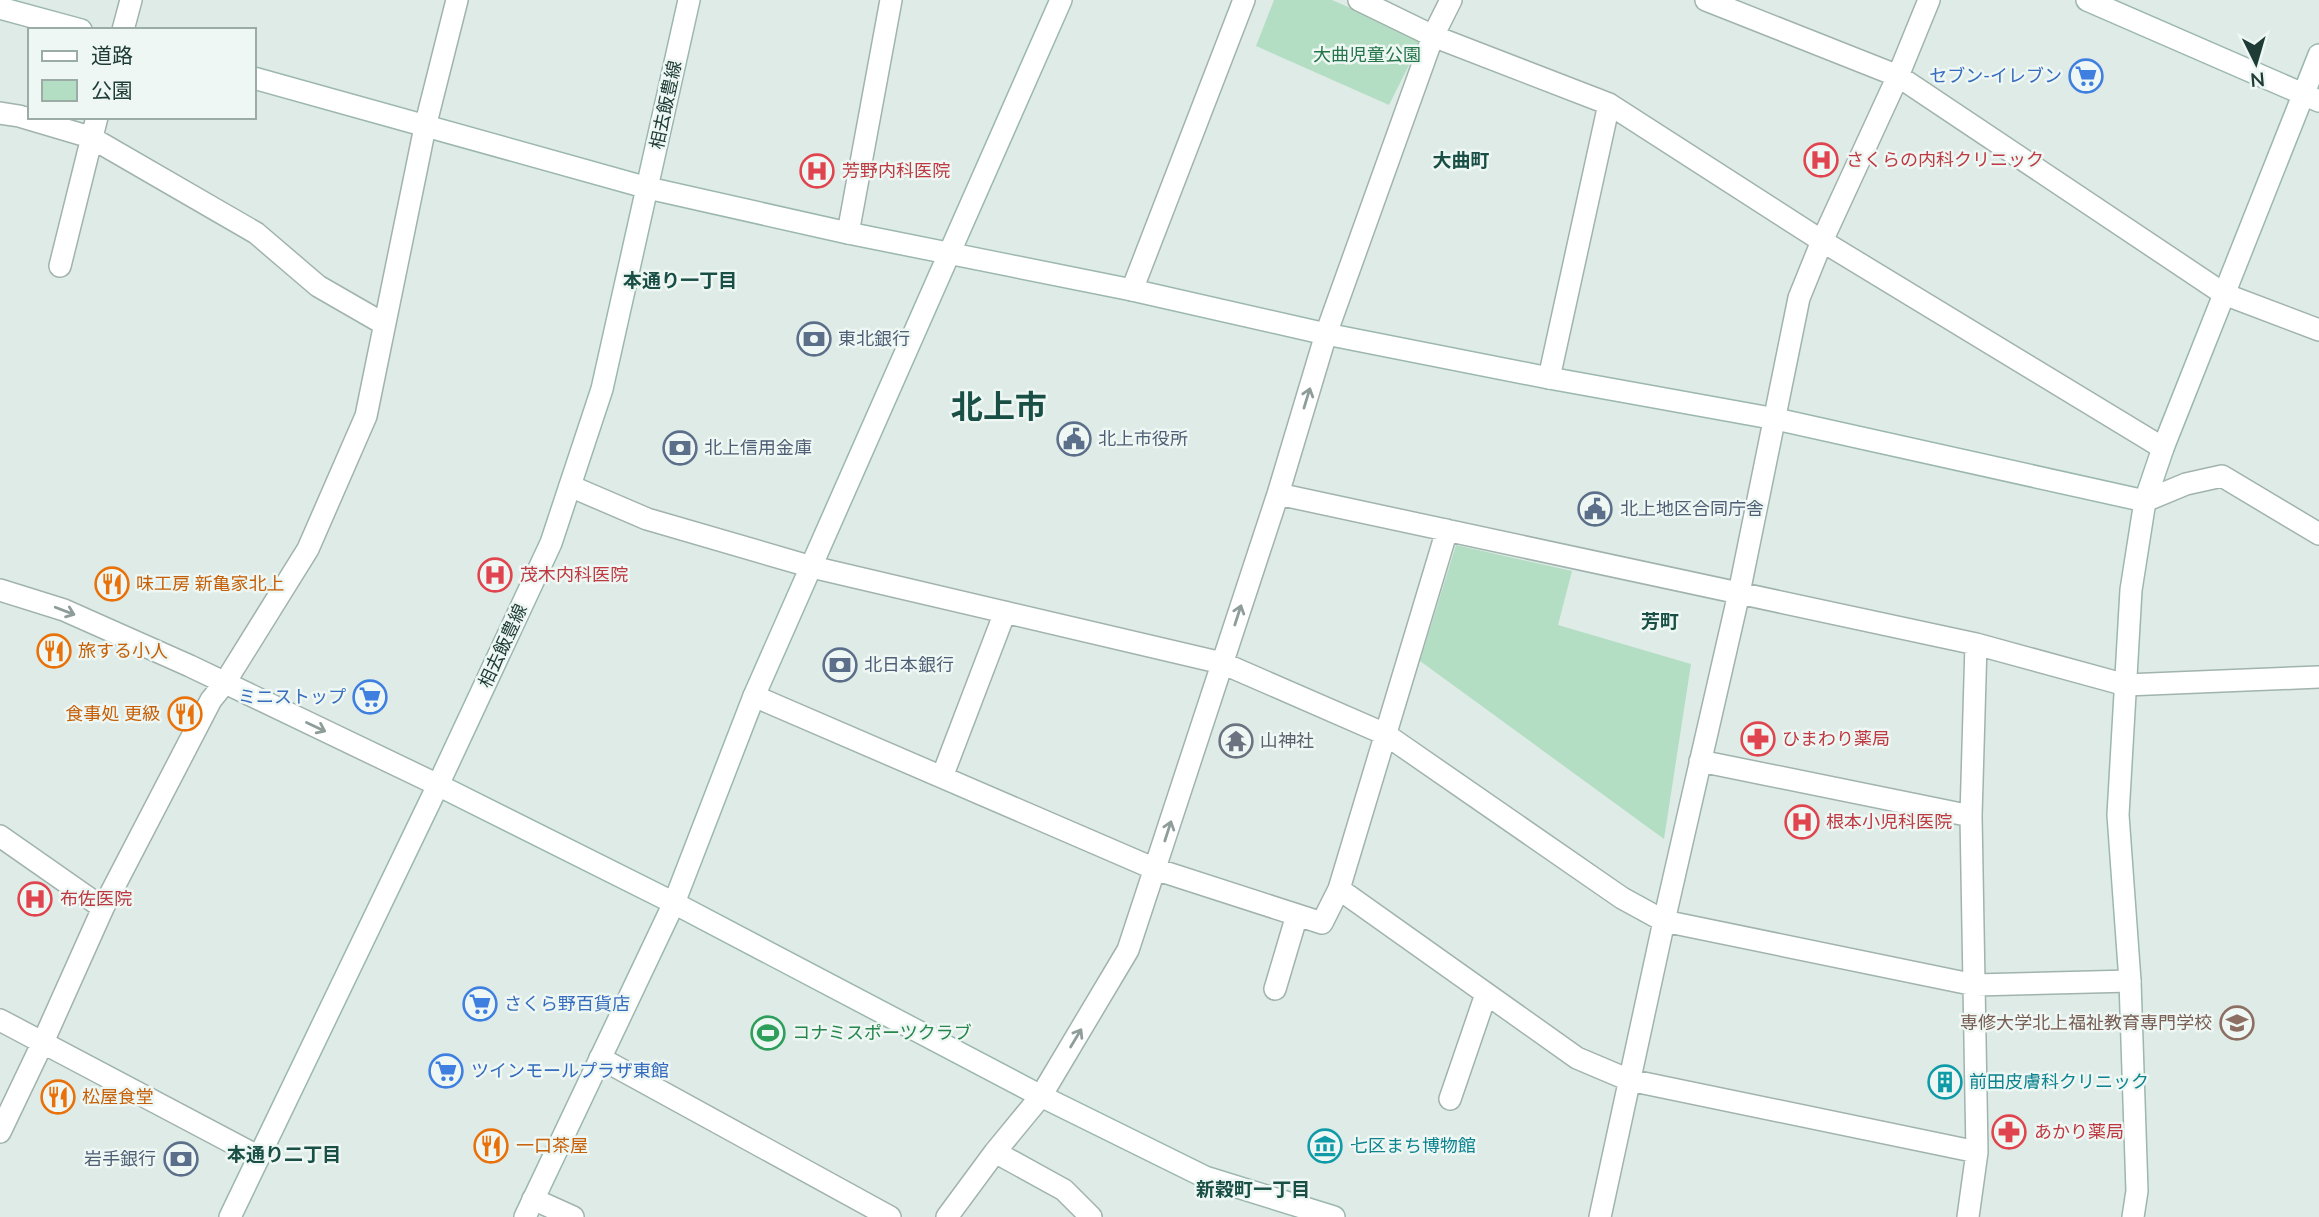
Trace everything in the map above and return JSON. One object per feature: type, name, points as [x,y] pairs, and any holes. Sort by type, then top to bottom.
[{"type":"street","points":[[124,28],[131,0]]},
{"type":"street","points":[[0,1132],[103,908],[211,700],[224,684],[308,550],[366,416],[425,127],[457,0]]},
{"type":"street","name":"相去飯豊線","points":[[230,1217],[551,543],[602,389],[689,0]]},
{"type":"street","points":[[848,233],[891,0]]},
{"type":"street","points":[[573,1217],[529,1208],[674,903],[754,696],[1061,0]]},
{"type":"street","points":[[1132,290],[1244,0]]},
{"type":"street","points":[[1359,0],[1433,36],[1609,104],[1822,242],[2163,448]]},
{"type":"street","points":[[947,1217],[1041,1096],[1128,950],[1278,494],[1326,334],[1433,36],[1451,0]]},
{"type":"street","points":[[1706,0],[1898,76],[2224,294],[2319,330]]},
{"type":"street","points":[[1600,1217],[1739,593],[1799,298],[1929,0]]},
{"type":"street","points":[[2087,0],[2311,98]]},
{"type":"street","points":[[0,8],[74,28]]},
{"type":"street","points":[[2133,1217],[2137,1191],[2130,981],[2118,815],[2132,590],[2145,501],[2224,294],[2311,98],[2319,55]]},
{"type":"street","points":[[256,79],[648,188],[848,233],[1132,290],[1326,334],[1776,419],[2145,501],[2186,484],[2222,476],[2319,534]]},
{"type":"street","points":[[1549,378],[1609,104]]},
{"type":"street","points":[[0,113],[28,117]]},
{"type":"street","points":[[39,119],[93,127],[256,233],[318,286],[384,324]]},
{"type":"street","points":[[60,266],[93,127]]},
{"type":"street","points":[[570,486],[647,519],[812,567],[1223,663],[1385,734],[1622,898],[1664,921],[1975,985],[2130,981]]},
{"type":"street","points":[[1278,494],[1976,644],[2126,685],[2319,677]]},
{"type":"street","points":[[754,696],[1155,869],[1322,923],[1339,889],[1447,530]]},
{"type":"street","points":[[0,590],[64,610],[190,666],[438,785],[674,903],[1041,1096],[1205,1177],[1334,1217]]},
{"type":"street","points":[[942,777],[1005,612]]},
{"type":"street","points":[[1969,1217],[1977,1152],[1971,816],[1976,644]]},
{"type":"street","points":[[1700,761],[1971,816]]},
{"type":"street","points":[[0,836],[103,908]]},
{"type":"street","points":[[1339,889],[1577,1058],[1629,1080],[1977,1152]]},
{"type":"street","points":[[1275,989],[1297,915]]},
{"type":"street","points":[[1450,1099],[1486,993]]},
{"type":"street","points":[[0,1020],[259,1157]]},
{"type":"street","points":[[600,1058],[891,1217]]},
{"type":"street","points":[[995,1153],[1064,1190],[1091,1217]]},
{"type":"green space","name":"大曲児童公園","points":[[1274,0],[1332,0],[1422,39],[1389,105],[1256,46]]},
{"type":"green space","points":[[1456,545],[1572,571],[1558,625],[1691,664],[1664,839],[1420,661]]},
{"type":"place","name":"セブン-イレブン","points":[[2086,76]]},
{"type":"place","name":"さくらの内科クリニック","points":[[1821,160]]},
{"type":"place","name":"芳野内科医院","points":[[817,171]]},
{"type":"place","name":"東北銀行","points":[[814,339]]},
{"type":"place","name":"北上市役所","points":[[1074,439]]},
{"type":"place","name":"北上信用金庫","points":[[680,448]]},
{"type":"place","name":"北上地区合同庁舎","points":[[1595,509]]},
{"type":"place","name":"茂木内科医院","points":[[495,575]]},
{"type":"place","name":"味工房 新亀家北上","points":[[112,584]]},
{"type":"place","name":"旅する小人","points":[[54,651]]},
{"type":"place","name":"北日本銀行","points":[[840,665]]},
{"type":"place","name":"ミニストップ","points":[[370,697]]},
{"type":"place","name":"食事処 更級","points":[[185,714]]},
{"type":"place","name":"ひまわり薬局","points":[[1758,739]]},
{"type":"place","name":"山神社","points":[[1236,741]]},
{"type":"place","name":"根本小児科医院","points":[[1802,822]]},
{"type":"place","name":"布佐医院","points":[[35,899]]},
{"type":"place","name":"さくら野百貨店","points":[[480,1004]]},
{"type":"place","name":"専修大学北上福祉教育専門学校","points":[[2237,1023]]},
{"type":"place","name":"コナミスポーツクラブ","points":[[768,1033]]},
{"type":"place","name":"ツインモールプラザ東館","points":[[446,1071]]},
{"type":"place","name":"前田皮膚科クリニック","points":[[1945,1082]]},
{"type":"place","name":"松屋食堂","points":[[58,1097]]},
{"type":"place","name":"あかり薬局","points":[[2009,1132]]},
{"type":"place","name":"一口茶屋","points":[[491,1146]]},
{"type":"place","name":"七区まち博物館","points":[[1325,1146]]},
{"type":"place","name":"岩手銀行","points":[[181,1159]]},
{"type":"district","name":"大曲町","points":[[1461,160]]},
{"type":"district","name":"本通り一丁目","points":[[680,280]]},
{"type":"district","name":"北上市","points":[[999,407]]},
{"type":"district","name":"芳町","points":[[1660,621]]},
{"type":"district","name":"本通り二丁目","points":[[284,1154]]},
{"type":"district","name":"新穀町一丁目","points":[[1253,1189]]}]
